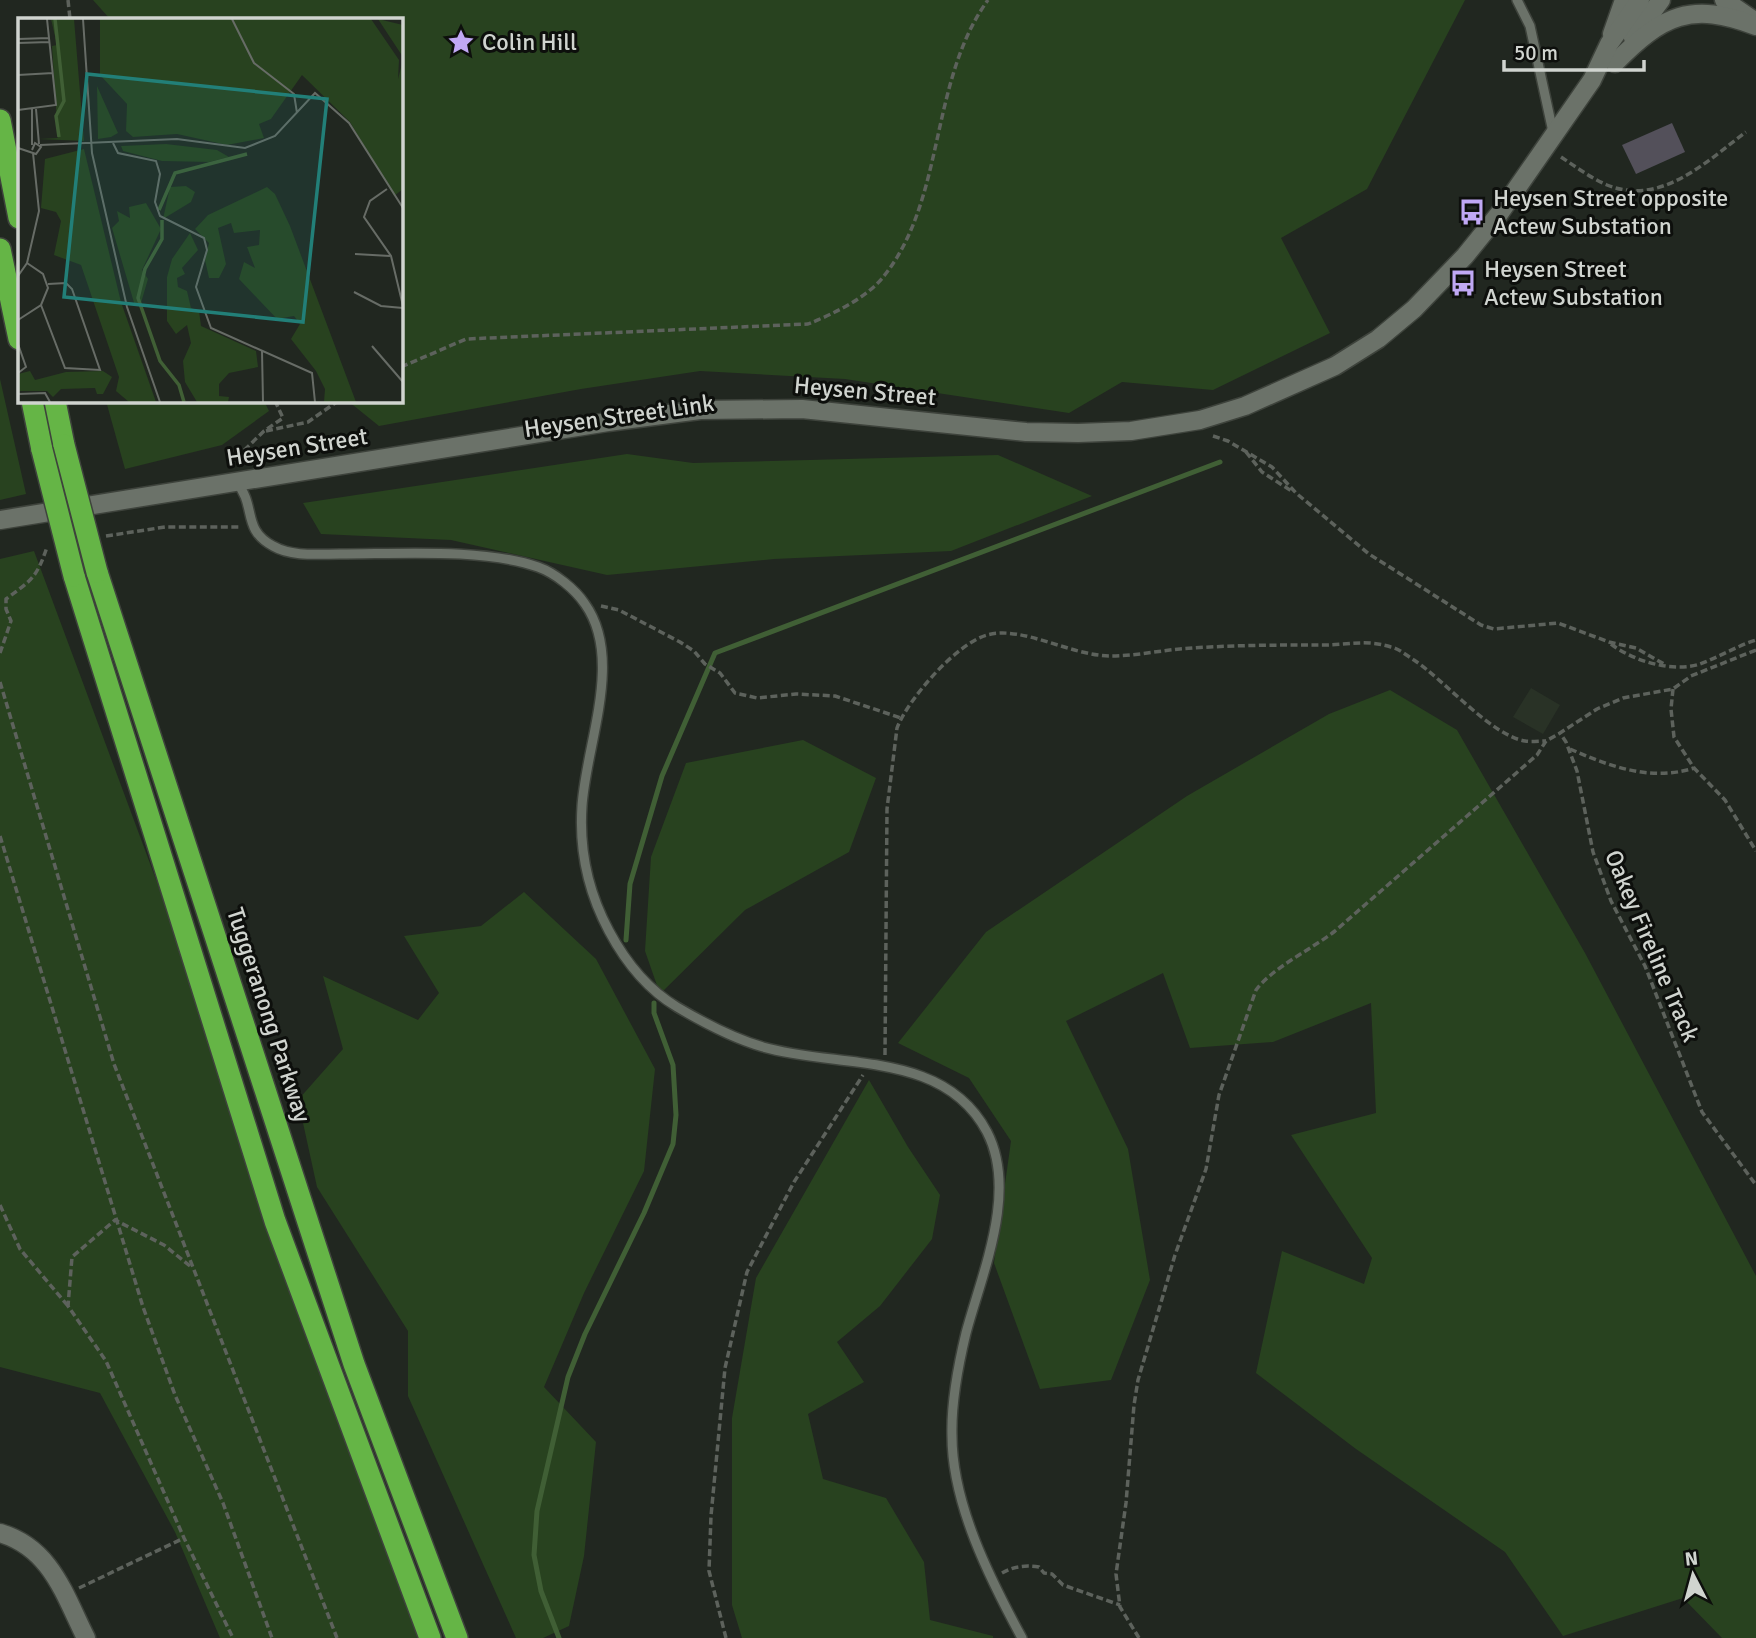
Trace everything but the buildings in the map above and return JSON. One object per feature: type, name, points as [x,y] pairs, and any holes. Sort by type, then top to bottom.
[{"type":"highway","points":[[0,120],[18,213]]},
{"type":"highway","points":[[0,249],[18,334]]},
{"type":"highway","points":[[32,402],[74,576],[275,1221],[430,1638]]},
{"type":"highway","name":"Tuggeranong Parkway","points":[[55,402],[97,572],[354,1364],[457,1638]]},
{"type":"main road","points":[[1609,44],[1623,0]]},
{"type":"main road","name":"Heysen Street","points":[[0,520],[620,420],[700,410],[802,410],[1027,432],[1078,433],[1131,431],[1200,420],[1245,406],[1335,366],[1378,339],[1414,309],[1465,256],[1499,214],[1592,80],[1609,44],[1640,0]]},
{"type":"main road","name":"Heysen Street","points":[[1592,80],[1615,63],[1661,0]]},
{"type":"main road","points":[[1724,0],[1756,24]]},
{"type":"main road","points":[[1615,63],[1646,34],[1681,16],[1714,14],[1756,24]]},
{"type":"main road","points":[[0,1533],[33,1547],[53,1572],[86,1638]]},
{"type":"lane","points":[[1517,0],[1530,26],[1549,140]]},
{"type":"lane","points":[[236,482],[246,493],[257,535],[285,551],[306,554],[425,554],[502,558],[542,568],[566,583],[585,603],[596,624],[603,673],[581,811],[582,846],[588,879],[595,902],[614,942],[639,976],[672,1004],[727,1035],[766,1048],[885,1067],[937,1081],[971,1107],[989,1135],[998,1162],[1001,1188],[998,1215],[965,1339],[953,1398],[954,1465],[974,1537],[1023,1638]]},
{"type":"path","points":[[68,0],[70,18]]},
{"type":"path","points":[[402,367],[466,340],[808,324],[840,312],[883,278],[914,228],[954,72],[973,20],[988,0]]},
{"type":"path","points":[[1549,140],[1608,186],[1624,190],[1653,189],[1676,181],[1746,132]]},
{"type":"path","points":[[236,482],[232,462],[264,431],[283,418],[275,402]]},
{"type":"path","points":[[264,431],[308,422],[337,402]]},
{"type":"path","points":[[1206,435],[1220,438],[1272,467],[1296,493],[1389,568],[1481,625],[1494,629],[1558,623],[1609,642],[1636,648],[1664,664]]},
{"type":"path","points":[[1244,451],[1268,477],[1296,493]]},
{"type":"path","points":[[108,535],[165,527],[253,527]]},
{"type":"path","points":[[0,653],[11,621],[5,609],[5,599],[33,580],[44,558],[46,547]]},
{"type":"path","points":[[585,603],[619,610],[680,642],[713,668],[735,694],[757,698],[796,694],[835,696],[901,718]]},
{"type":"path","points":[[885,1067],[887,809],[890,771],[901,718],[926,685],[963,646],[986,635],[1004,632],[1031,637],[1084,654],[1111,656],[1181,649],[1327,645],[1370,641],[1395,648],[1432,672],[1492,725],[1522,741],[1546,741]]},
{"type":"path","points":[[1609,642],[1641,661],[1682,667],[1697,665],[1756,640]]},
{"type":"path","points":[[1139,1638],[1120,1605],[1116,1574],[1138,1380],[1175,1255],[1206,1169],[1219,1094],[1256,990],[1266,976],[1335,931],[1537,755],[1546,741],[1584,716],[1623,698],[1673,689],[1691,676],[1756,650]]},
{"type":"path","points":[[0,682],[114,1064],[337,1638]]},
{"type":"path","points":[[1673,689],[1671,709],[1674,737],[1694,768],[1726,800],[1756,851]]},
{"type":"path","name":"Oakey Fireline Track","points":[[1560,733],[1570,749],[1577,771],[1593,852],[1611,901],[1645,967],[1702,1112],[1756,1185]]},
{"type":"path","points":[[1570,749],[1613,768],[1633,772],[1680,773],[1694,768]]},
{"type":"path","points":[[0,836],[143,1307],[175,1395],[223,1503],[272,1638]]},
{"type":"path","points":[[726,1638],[709,1571],[711,1516],[725,1368],[747,1272],[794,1182],[869,1066]]},
{"type":"path","points":[[0,1205],[20,1249],[68,1306],[106,1361],[184,1538],[233,1638]]},
{"type":"path","points":[[116,1220],[164,1245],[192,1268]]},
{"type":"path","points":[[68,1306],[72,1258],[116,1220]]},
{"type":"path","points":[[65,1595],[184,1538]]},
{"type":"path","points":[[993,1578],[1009,1569],[1028,1565],[1039,1567],[1044,1573],[1052,1574],[1063,1585],[1120,1605]]},
{"type":"shaded area","points":[[1531,688],[1560,705],[1543,734],[1513,717]]},
{"type":"green space","points":[[93,0],[1465,0],[1367,189],[1281,238],[1330,333],[1213,390],[1122,382],[1069,413],[845,379],[700,371],[581,389],[379,426],[349,402],[402,402],[402,18],[109,18]]},
{"type":"green space","points":[[0,379],[26,494],[0,500]]},
{"type":"green space","points":[[106,402],[264,402],[269,411],[222,445],[125,469]]},
{"type":"green space","points":[[627,454],[693,463],[998,455],[1092,496],[951,551],[774,559],[607,575],[451,540],[321,534],[303,503]]},
{"type":"green space","points":[[34,551],[210,1025],[424,1638],[220,1638],[175,1532],[100,1393],[0,1367],[0,559]]},
{"type":"green space","points":[[1390,690],[1457,730],[1585,953],[1756,1276],[1756,1638],[1722,1638],[1683,1598],[1563,1636],[1505,1552],[1356,1449],[1256,1373],[1282,1251],[1364,1284],[1372,1258],[1291,1135],[1376,1113],[1371,1003],[1273,1042],[1190,1048],[1163,973],[1066,1021],[1128,1149],[1150,1280],[1111,1380],[1040,1389],[994,1263],[1011,1141],[969,1078],[898,1043],[986,932],[1187,796],[1329,714]]},
{"type":"green space","points":[[803,740],[876,778],[849,852],[745,910],[660,994],[645,951],[651,857],[686,763]]},
{"type":"green space","points":[[524,892],[596,959],[655,1069],[644,1171],[584,1293],[544,1387],[596,1442],[584,1556],[569,1626],[543,1638],[516,1638],[408,1396],[408,1331],[317,1187],[298,1100],[343,1049],[323,976],[418,1020],[439,993],[404,936],[481,926]]},
{"type":"green space","points":[[869,1080],[940,1195],[932,1239],[880,1306],[837,1342],[864,1382],[808,1414],[823,1479],[886,1498],[924,1562],[930,1620],[993,1638],[742,1638],[732,1605],[732,1418],[756,1278]]},
{"type":"waterway","points":[[626,940],[630,884],[662,776],[715,653],[1220,462]]},
{"type":"waterway","points":[[559,1638],[541,1591],[534,1555],[537,1511],[568,1377],[585,1334],[644,1213],[673,1144],[676,1115],[673,1065],[654,1013],[654,1003]]},
{"type":"place","name":"Colin Hill","points":[[461,42]]},
{"type":"place","name":"Heysen Street opposite Actew Substation","points":[[1472,212]]},
{"type":"place","name":"Heysen Street Actew Substation","points":[[1463,283]]}]
